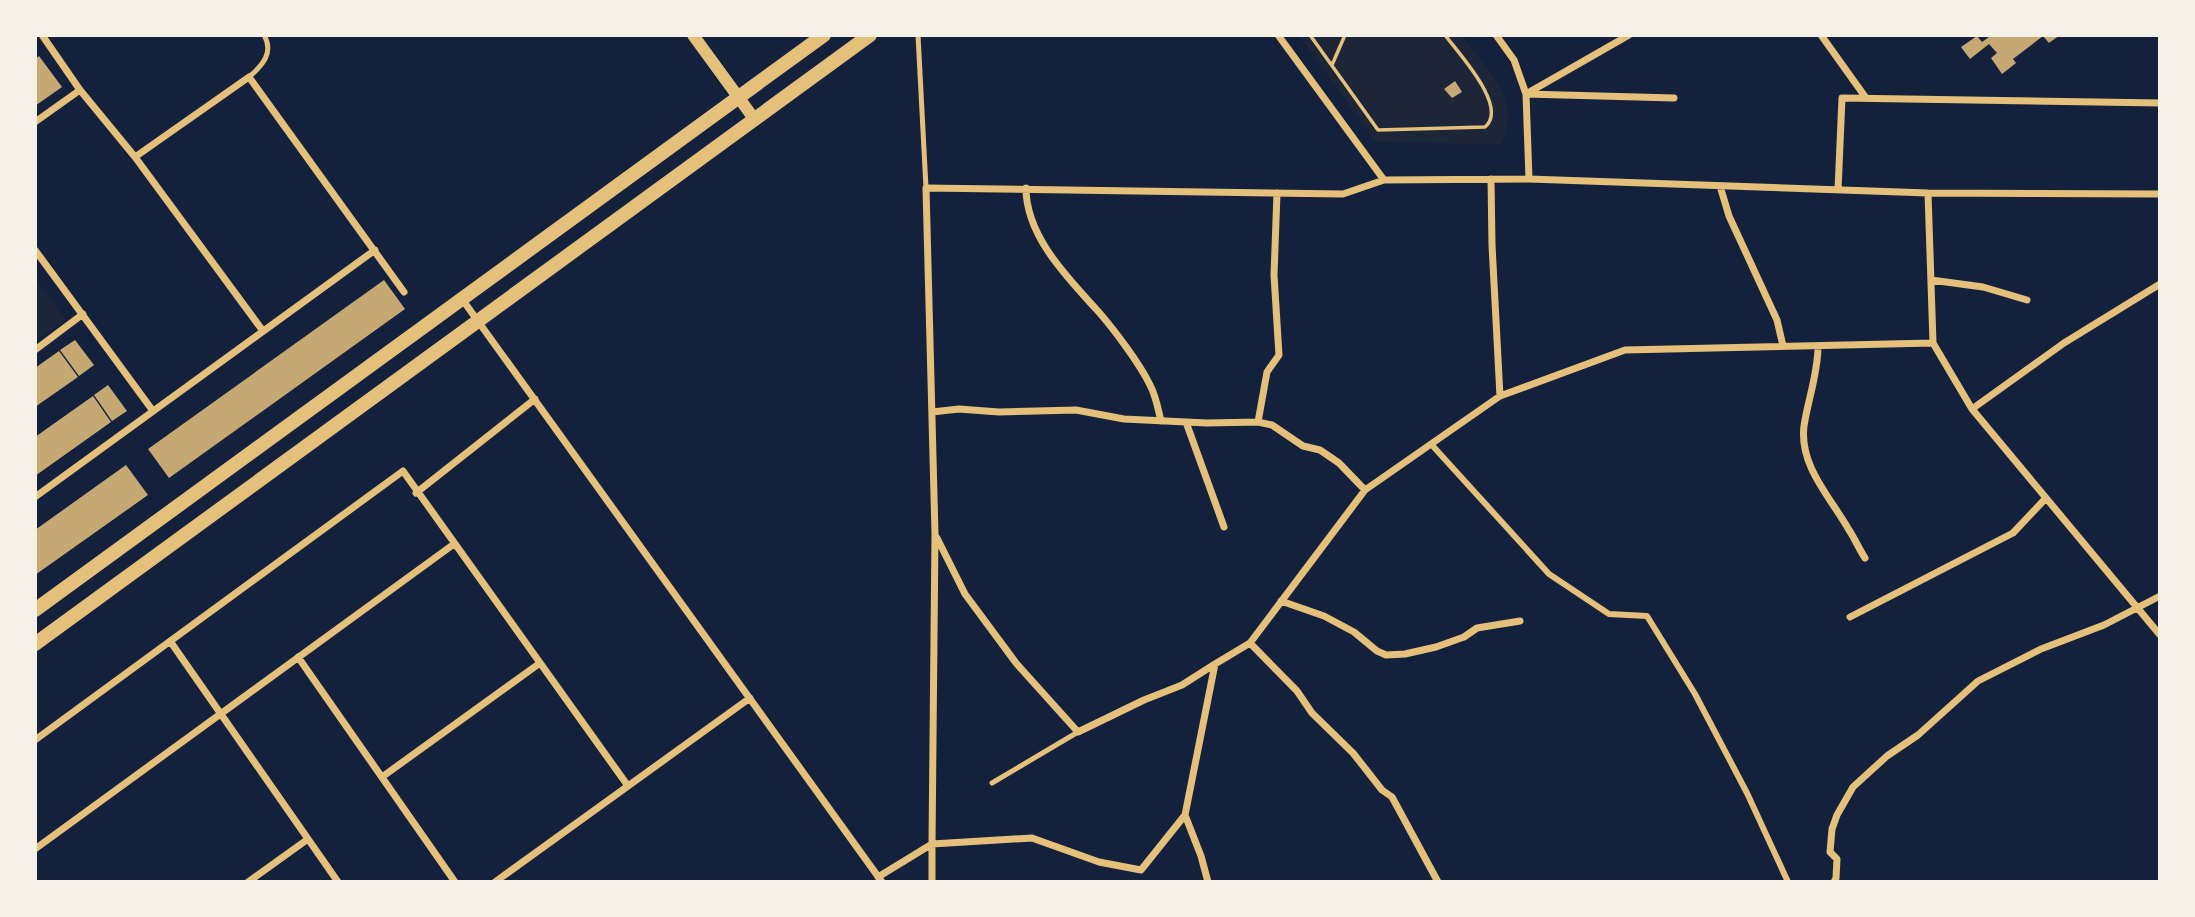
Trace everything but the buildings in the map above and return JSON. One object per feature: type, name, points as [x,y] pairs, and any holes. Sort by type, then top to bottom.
[{"type":"main road","points":[[35,610],[824,35]]},
{"type":"main road","points":[[35,644],[870,35]]},
{"type":"street","points":[[42,35],[80,90],[135,157],[263,331]]},
{"type":"street","points":[[693,35],[755,120]]},
{"type":"street","points":[[1278,35],[1384,180]]},
{"type":"street","points":[[1496,35],[1514,60],[1526,94],[1529,179]]},
{"type":"street","points":[[1526,94],[1629,35]]},
{"type":"street","points":[[1821,35],[1866,99]]},
{"type":"street","points":[[135,157],[249,76],[404,292]]},
{"type":"street","points":[[35,122],[80,90]]},
{"type":"street","points":[[1526,94],[1674,99]]},
{"type":"street","points":[[1838,190],[1842,98],[2160,103]]},
{"type":"street","points":[[1491,179],[1500,396]]},
{"type":"street","points":[[932,882],[935,534],[926,188],[1343,194],[1384,180],[1529,179],[1928,193],[2160,194]]},
{"type":"street","points":[[1720,186],[1748,261],[1777,320],[1783,346]]},
{"type":"street","points":[[1026,188],[1026,206],[1045,245],[1142,371],[1151,386],[1161,421]]},
{"type":"street","points":[[1258,422],[1267,372],[1279,355],[1274,275],[1277,193]]},
{"type":"street","points":[[1928,193],[1933,343],[1972,409],[2160,635]]},
{"type":"street","points":[[35,250],[153,411]]},
{"type":"street","points":[[35,497],[375,250]]},
{"type":"street","points":[[1931,280],[1983,287],[2027,300]]},
{"type":"street","points":[[1972,409],[2064,343],[2160,284]]},
{"type":"street","points":[[462,299],[880,879],[932,844],[1032,838],[1099,862],[1141,870],[1185,815],[1215,664]]},
{"type":"street","points":[[35,350],[83,314]]},
{"type":"street","points":[[935,534],[965,594],[1016,663],[1078,732],[1182,685],[1250,643],[1365,490],[1500,396],[1625,351],[1933,343]]},
{"type":"street","points":[[1818,346],[1818,362],[1803,442],[1825,494],[1866,558]]},
{"type":"street","points":[[416,493],[535,400]]},
{"type":"street","points":[[932,412],[959,409],[999,412],[1076,410],[1124,419],[1258,422],[1272,425],[1303,446],[1320,450],[1339,463],[1365,490]]},
{"type":"street","points":[[1186,422],[1224,527]]},
{"type":"street","points":[[1431,444],[1549,574],[1609,614],[1647,616],[1695,694],[1728,756],[1788,882]]},
{"type":"street","points":[[35,740],[403,471],[416,493],[628,786]]},
{"type":"street","points":[[1850,617],[2013,533],[2046,498]]},
{"type":"street","points":[[35,849],[454,544]]},
{"type":"street","points":[[1833,882],[1836,878],[1837,859],[1830,852],[1832,830],[1837,815],[1853,787],[1887,756],[1918,735],[1978,681],[2041,649],[2104,625],[2160,596]]},
{"type":"street","points":[[1281,601],[1324,616],[1354,632],[1386,655],[1436,647],[1464,637],[1477,628],[1520,621]]},
{"type":"street","points":[[170,642],[338,882]]},
{"type":"street","points":[[1250,643],[1297,691],[1312,713],[1353,753],[1382,790],[1392,797],[1438,882]]},
{"type":"street","points":[[298,657],[455,882]]},
{"type":"street","points":[[382,777],[540,663]]},
{"type":"street","points":[[495,882],[750,698]]},
{"type":"street","points":[[1185,815],[1208,882]]},
{"type":"street","points":[[248,882],[308,839]]},
{"type":"lane","points":[[249,76],[261,67],[267,56],[268,43],[264,35]]},
{"type":"lane","points":[[918,35],[926,188]]},
{"type":"lane","points":[[992,783],[1078,732]]},
{"type":"path","points":[[1310,35],[1378,130],[1485,127],[1492,117],[1492,104],[1445,35]]},
{"type":"path","points":[[1332,65],[1345,35]]},
{"type":"shaded area","points":[[1299,35],[1461,35],[1491,73],[1505,99],[1507,129],[1501,145],[1375,141]]},
{"type":"shaded area","points":[[35,277],[65,320],[35,341]]}]
